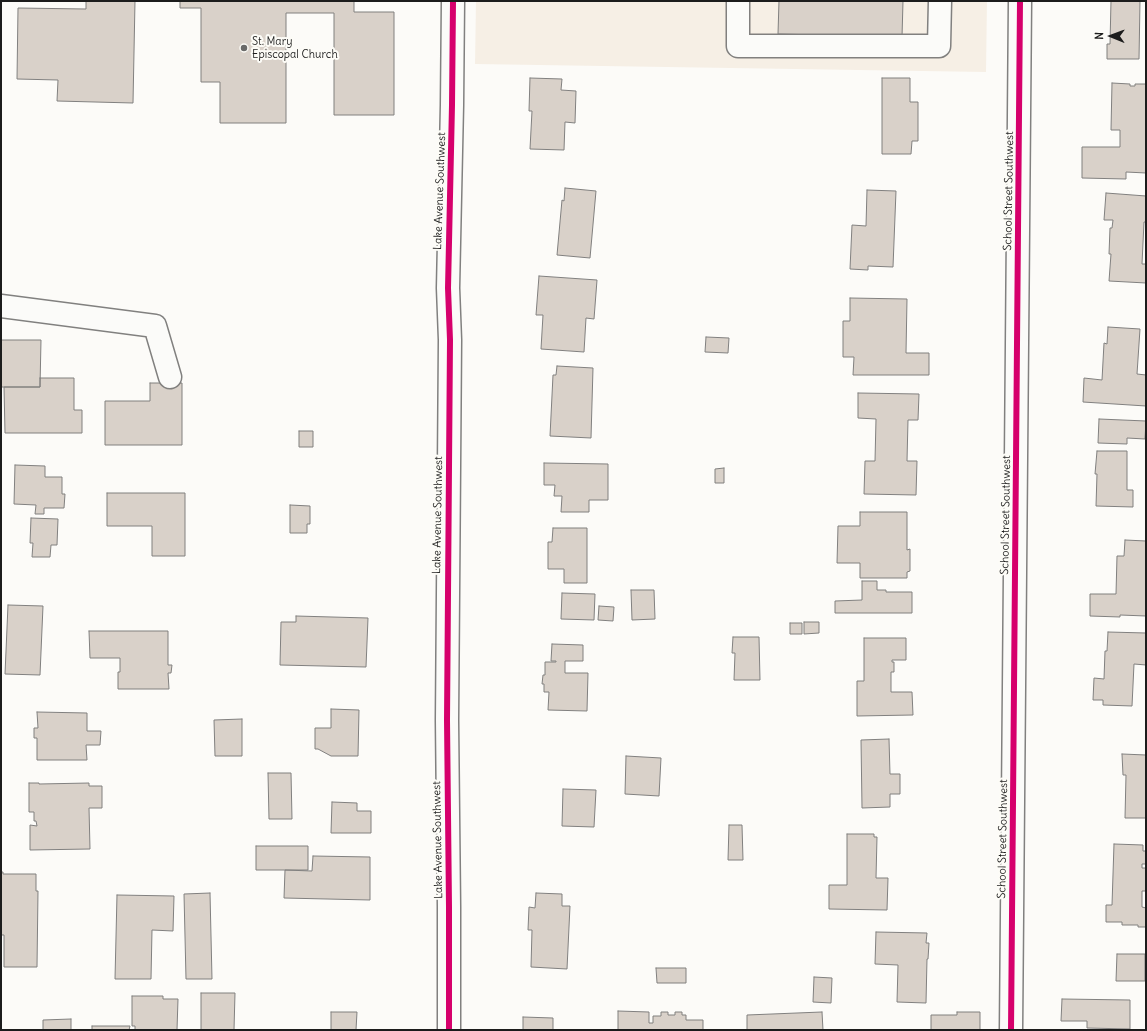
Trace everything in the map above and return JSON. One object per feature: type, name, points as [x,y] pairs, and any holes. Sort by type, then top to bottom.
[{"type":"street","name":"Lake Avenue Southwest","points":[[449,1030],[447,720],[450,340],[448,288],[453,1]]},
{"type":"street","points":[[738,1],[738,46],[939,46],[940,1]]},
{"type":"street","name":"School Street Southwest","points":[[1011,1030],[1020,1]]},
{"type":"street","points":[[1,306],[155,326],[170,377]]},
{"type":"shaded area","points":[[476,1],[987,1],[986,72],[475,64]]},
{"type":"building","points":[[86,1],[135,1],[133,103],[57,101],[58,80],[17,79],[18,8],[86,9]]},
{"type":"building","name":"St. Mary Episcopal Church","points":[[180,1],[354,1],[354,12],[394,12],[394,115],[334,115],[334,13],[286,13],[286,123],[220,123],[220,82],[201,82],[201,8],[180,8]]},
{"type":"building","points":[[779,1],[903,1],[902,37],[778,34]]},
{"type":"building","points":[[1111,1],[1140,1],[1139,59],[1107,59],[1107,44],[1110,44]]},
{"type":"building","points":[[530,78],[562,79],[561,90],[576,91],[575,123],[565,122],[564,150],[530,149],[532,111],[529,111]]},
{"type":"building","points":[[882,78],[910,78],[910,102],[918,102],[918,141],[912,141],[911,154],[882,154]]},
{"type":"building","points":[[1112,83],[1130,84],[1130,86],[1135,86],[1135,84],[1146,84],[1146,173],[1126,172],[1126,179],[1082,178],[1082,147],[1120,147],[1120,130],[1111,130]]},
{"type":"building","points":[[565,188],[596,191],[590,258],[557,255],[562,200],[564,201]]},
{"type":"building","points":[[867,190],[896,191],[893,267],[868,266],[868,270],[850,269],[852,225],[866,226]]},
{"type":"building","points":[[1106,193],[1146,196],[1146,222],[1144,222],[1142,264],[1146,264],[1146,283],[1109,281],[1111,254],[1109,254],[1110,228],[1112,228],[1113,220],[1104,220]]},
{"type":"building","points":[[539,276],[597,280],[594,319],[586,318],[584,352],[541,349],[543,315],[536,315]]},
{"type":"building","points":[[850,298],[907,299],[906,353],[929,353],[929,375],[853,375],[854,357],[843,357],[843,321],[850,321]]},
{"type":"building","points":[[1108,327],[1140,329],[1137,374],[1146,375],[1146,406],[1083,402],[1084,378],[1102,380],[1104,343],[1107,344]]},
{"type":"building","points":[[706,337],[729,338],[728,353],[705,352]]},
{"type":"building","points":[[1,340],[41,340],[40,387],[1,387]]},
{"type":"building","points":[[557,366],[593,368],[591,438],[550,436],[553,375],[556,375]]},
{"type":"building","points":[[40,378],[74,378],[74,410],[82,410],[82,433],[5,433],[4,387],[40,387]]},
{"type":"building","points":[[150,383],[182,383],[182,445],[105,445],[105,401],[150,401]]},
{"type":"building","points":[[858,393],[919,394],[918,420],[908,420],[907,461],[917,461],[916,495],[864,494],[865,461],[875,461],[876,419],[858,418]]},
{"type":"building","points":[[1099,419],[1146,421],[1145,439],[1127,438],[1127,444],[1098,443]]},
{"type":"building","points":[[299,431],[313,431],[313,447],[299,447]]},
{"type":"building","points":[[1097,451],[1127,451],[1127,490],[1133,490],[1133,507],[1096,506],[1097,474],[1095,474]]},
{"type":"building","points":[[544,463],[608,464],[608,500],[589,500],[589,512],[561,512],[562,496],[554,496],[555,485],[544,485]]},
{"type":"building","points":[[15,465],[45,466],[45,477],[62,477],[62,494],[65,494],[64,508],[44,508],[44,514],[35,514],[36,505],[14,504]]},
{"type":"building","points":[[724,468],[724,483],[715,483],[715,469]]},
{"type":"building","points":[[107,493],[185,493],[185,556],[152,556],[152,526],[107,526]]},
{"type":"building","points":[[290,505],[310,506],[310,524],[307,524],[307,533],[290,533]]},
{"type":"building","points":[[860,512],[907,512],[907,550],[910,549],[910,571],[907,572],[907,578],[860,578],[860,563],[837,563],[838,526],[860,526]]},
{"type":"building","points":[[31,518],[58,519],[57,545],[51,545],[50,557],[32,557],[33,543],[30,543]]},
{"type":"building","points":[[553,528],[587,528],[587,583],[564,583],[564,569],[548,569],[548,542],[552,542]]},
{"type":"building","points":[[1125,540],[1146,541],[1146,616],[1090,616],[1090,594],[1116,594],[1117,556],[1124,556]]},
{"type":"building","points":[[862,581],[877,581],[877,590],[886,590],[886,592],[912,592],[912,613],[835,613],[835,601],[862,600]]},
{"type":"building","points":[[631,590],[654,590],[655,619],[632,620]]},
{"type":"building","points":[[562,593],[595,594],[594,620],[561,619]]},
{"type":"building","points":[[8,605],[43,606],[40,675],[5,674]]},
{"type":"building","points":[[599,606],[614,607],[613,621],[598,620]]},
{"type":"building","points":[[296,616],[368,618],[366,667],[280,665],[281,622],[296,622]]},
{"type":"building","points":[[804,622],[819,622],[819,633],[804,634]]},
{"type":"building","points":[[790,623],[802,623],[802,634],[790,634]]},
{"type":"building","points":[[89,631],[168,631],[168,665],[172,665],[171,673],[168,673],[169,689],[118,689],[120,658],[90,658]]},
{"type":"building","points":[[1108,632],[1146,633],[1146,665],[1134,664],[1132,706],[1103,705],[1103,700],[1093,700],[1094,678],[1104,679],[1105,651],[1107,651]]},
{"type":"building","points":[[733,637],[759,637],[760,680],[734,680],[735,653],[732,653]]},
{"type":"building","points":[[864,638],[906,638],[906,660],[892,660],[892,662],[894,662],[894,672],[891,672],[891,692],[912,692],[913,715],[857,716],[857,681],[864,681]]},
{"type":"building","points":[[552,644],[583,645],[583,661],[565,661],[565,673],[588,673],[587,711],[548,710],[549,692],[544,692],[544,684],[542,684],[543,675],[545,675],[545,662],[556,662],[551,661]]},
{"type":"building","points":[[331,709],[359,710],[358,756],[331,756],[318,749],[315,749],[315,728],[331,728]]},
{"type":"building","points":[[37,712],[87,713],[87,731],[101,731],[100,745],[86,745],[87,760],[37,760],[37,738],[34,738],[34,728],[38,728]]},
{"type":"building","points":[[242,719],[242,756],[215,756],[214,720]]},
{"type":"building","points":[[889,739],[890,774],[900,774],[900,794],[890,794],[890,807],[862,808],[861,740]]},
{"type":"building","points":[[1122,754],[1146,755],[1146,818],[1125,818],[1126,775],[1123,775]]},
{"type":"building","points":[[626,756],[661,758],[659,796],[625,794]]},
{"type":"building","points":[[268,773],[291,773],[292,819],[269,819]]},
{"type":"building","points":[[29,783],[89,783],[89,786],[102,786],[102,808],[89,808],[90,849],[30,850],[30,825],[37,826],[36,821],[34,821],[34,812],[29,812]]},
{"type":"building","points":[[563,789],[596,790],[594,827],[562,826]]},
{"type":"building","points":[[332,802],[357,803],[357,811],[371,811],[371,833],[331,833]]},
{"type":"building","points":[[729,825],[742,825],[743,860],[728,860]]},
{"type":"building","points":[[847,834],[874,834],[874,837],[877,837],[876,878],[888,878],[887,910],[829,909],[829,885],[847,885]]},
{"type":"building","points":[[1114,844],[1143,845],[1143,851],[1146,851],[1146,864],[1142,864],[1142,868],[1146,868],[1146,891],[1142,891],[1142,907],[1146,908],[1146,927],[1138,927],[1138,925],[1122,925],[1122,922],[1106,922],[1106,905],[1112,905]]},
{"type":"building","points":[[256,846],[308,846],[308,870],[256,870]]},
{"type":"building","points":[[313,856],[370,857],[370,900],[284,898],[285,870],[312,871]]},
{"type":"building","points":[[1,872],[3,872],[3,874],[36,874],[36,891],[38,891],[37,967],[4,967],[4,935],[1,935]]},
{"type":"building","points":[[210,893],[212,979],[186,979],[184,894]]},
{"type":"building","points":[[536,893],[562,894],[562,906],[570,906],[567,969],[531,967],[532,930],[528,930],[529,907],[535,908]]},
{"type":"building","points":[[117,895],[174,896],[173,931],[152,930],[151,979],[115,979]]},
{"type":"building","points":[[876,932],[927,933],[926,943],[929,943],[926,1003],[897,1002],[898,965],[875,964]]},
{"type":"building","points":[[1117,954],[1145,954],[1145,981],[1116,981]]},
{"type":"building","points":[[656,968],[686,968],[686,983],[657,983]]},
{"type":"building","points":[[814,977],[832,978],[831,1003],[813,1002]]},
{"type":"building","points":[[201,993],[235,993],[234,1030],[201,1030]]},
{"type":"building","points":[[132,996],[163,996],[163,999],[178,999],[177,1030],[135,1030],[135,1026],[132,1026]]},
{"type":"building","points":[[1062,999],[1130,1000],[1130,1029],[1087,1028],[1087,1021],[1061,1021]]},
{"type":"building","points":[[618,1011],[649,1012],[649,1023],[653,1023],[653,1016],[661,1016],[661,1012],[668,1012],[668,1015],[675,1015],[675,1012],[682,1012],[682,1015],[686,1015],[686,1020],[703,1020],[703,1030],[618,1030]]},
{"type":"building","points":[[331,1012],[357,1012],[356,1030],[331,1030]]},
{"type":"building","points":[[822,1012],[823,1030],[747,1030],[747,1015]]},
{"type":"building","points":[[957,1012],[980,1012],[980,1030],[931,1030],[931,1015],[957,1015]]},
{"type":"building","points":[[523,1017],[553,1018],[553,1030],[523,1030]]},
{"type":"building","points":[[71,1019],[71,1030],[43,1030],[43,1020]]},
{"type":"building","points":[[92,1026],[130,1026],[129,1030],[92,1030]]},
{"type":"cycle path","points":[[449,1030],[447,720],[450,340],[448,288],[453,1]]},
{"type":"cycle path","points":[[1011,1030],[1020,1]]},
{"type":"place","name":"St. Mary Episcopal Church","points":[[244,48]]}]
